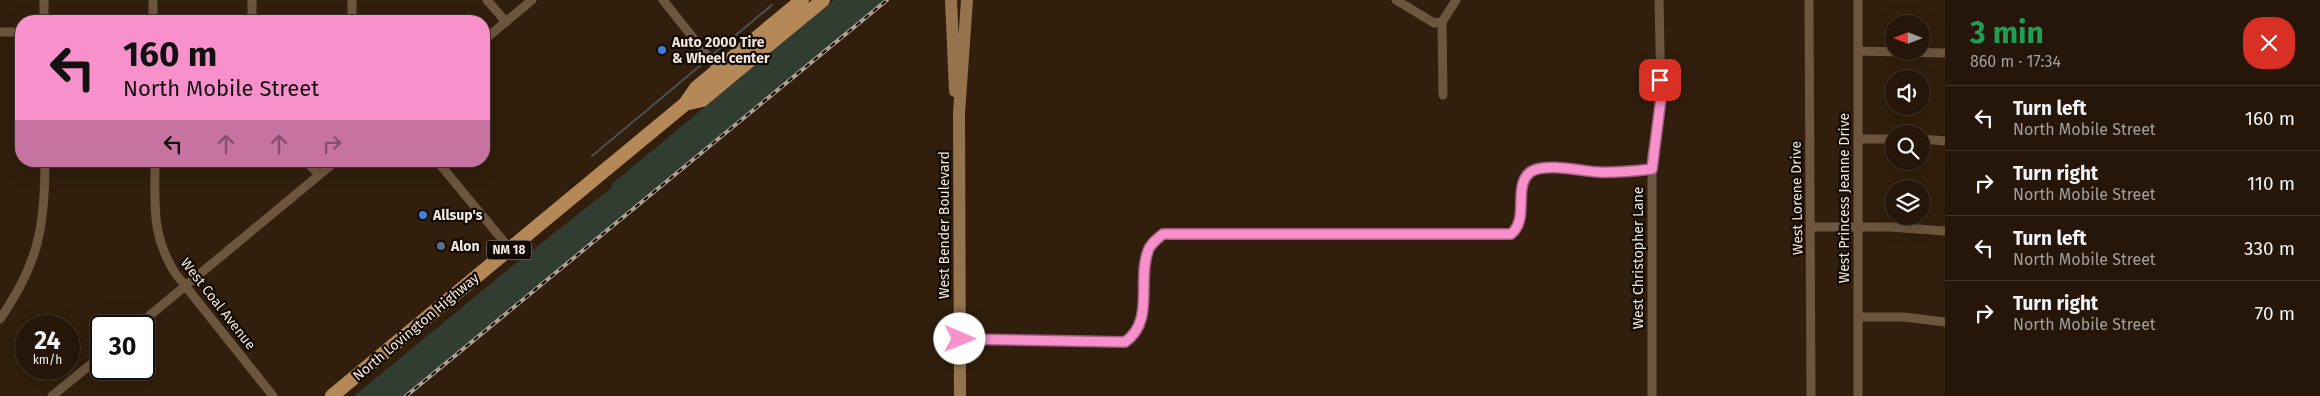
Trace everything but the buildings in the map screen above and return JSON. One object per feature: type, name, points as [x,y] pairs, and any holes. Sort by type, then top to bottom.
[{"type":"main road","name":"North Lovington Highway","points":[[332,396],[685,104],[696,88],[802,0]]},
{"type":"main road","name":"North Lovington Highway","points":[[685,104],[702,100],[823,0]]},
{"type":"main road","name":"West Bender Boulevard","points":[[951,0],[955,93],[959,113]]},
{"type":"main road","name":"West Bender Boulevard","points":[[960,396],[959,113],[967,0]]},
{"type":"street","points":[[44,0],[44,15]]},
{"type":"street","points":[[153,0],[154,15]]},
{"type":"street","points":[[252,0],[252,15]]},
{"type":"street","points":[[352,0],[352,15]]},
{"type":"street","points":[[487,0],[506,22]]},
{"type":"street","points":[[490,35],[532,0]]},
{"type":"street","points":[[663,0],[718,69]]},
{"type":"street","points":[[1396,0],[1434,23],[1442,22]]},
{"type":"street","points":[[1443,95],[1442,22],[1456,0]]},
{"type":"street","name":"West Christopher Lane","points":[[1652,396],[1652,169],[1661,98],[1659,0]]},
{"type":"street","name":"West Lorene Drive","points":[[1809,0],[1811,396]]},
{"type":"street","name":"West Princess Jeanne Drive","points":[[1858,0],[1858,396]]},
{"type":"street","points":[[0,32],[15,32]]},
{"type":"street","points":[[1858,51],[1945,53]]},
{"type":"street","points":[[1858,138],[1885,139]]},
{"type":"street","points":[[1930,140],[1945,141]]},
{"type":"street","points":[[0,319],[19,291],[32,265],[37,248],[43,219],[44,167]]},
{"type":"street","name":"West Coal Avenue","points":[[155,167],[157,236],[164,256],[185,286],[273,396]]},
{"type":"street","points":[[312,167],[319,175]]},
{"type":"street","points":[[150,315],[329,167]]},
{"type":"street","points":[[442,167],[510,249]]},
{"type":"street","points":[[960,339],[1125,342],[1134,336],[1140,325],[1143,310],[1144,271],[1148,250],[1163,234],[1511,234],[1517,229],[1521,213],[1522,187],[1526,176],[1534,170],[1552,168],[1600,172],[1652,169]]},
{"type":"street","points":[[1811,227],[1897,227],[1945,231]]},
{"type":"street","points":[[1858,317],[1904,317],[1945,322]]},
{"type":"street","points":[[52,396],[90,365]]},
{"type":"green space","points":[[834,0],[884,0],[404,396],[354,396],[611,188],[613,183]]},
{"type":"waterway","points":[[712,55],[772,5]]},
{"type":"waterway","points":[[592,156],[707,60]]},
{"type":"railway","points":[[406,396],[887,0]]},
{"type":"place","name":"Auto 2000 Tire & Wheel center","points":[[662,50]]},
{"type":"place","name":"Allsup's","points":[[423,215]]},
{"type":"place","name":"Alon","points":[[441,246]]},
{"type":"route","points":[[960,339],[1125,342],[1134,336],[1140,325],[1144,298],[1145,262],[1148,250],[1153,242],[1163,234],[1511,234],[1517,229],[1521,213],[1522,187],[1526,176],[1534,170],[1552,168],[1600,172],[1652,169],[1652,154],[1657,134],[1661,98],[1660,80]]}]
